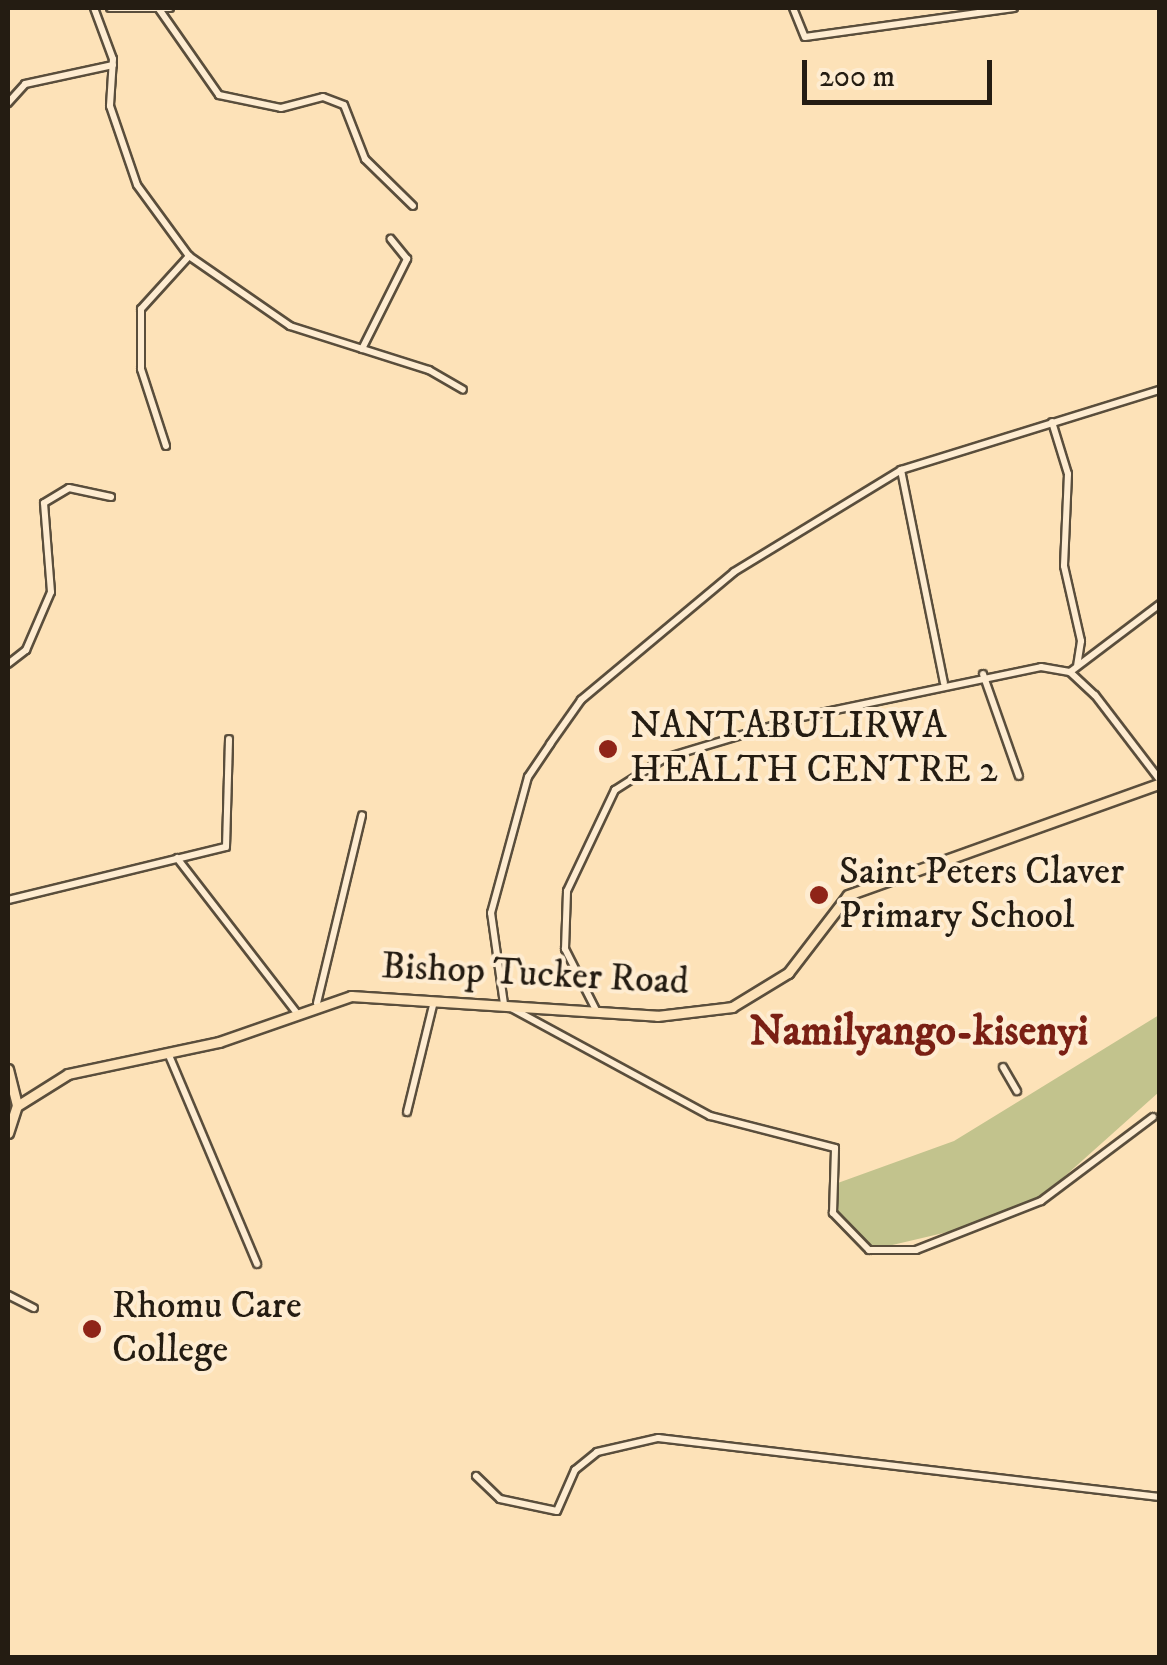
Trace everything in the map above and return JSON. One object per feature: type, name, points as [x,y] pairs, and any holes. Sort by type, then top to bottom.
[{"type":"main road","name":"Bishop Tucker Road","points":[[12,1109],[68,1074],[168,1054],[317,1003],[434,1000],[598,1013],[703,1014],[751,1000],[788,973],[848,895],[1160,782]]},
{"type":"main road","points":[[8,1069],[12,1109],[8,1133]]},
{"type":"street","points":[[94,8],[113,65],[110,106],[144,203],[190,256],[261,311],[463,390]]},
{"type":"street","points":[[110,8],[170,8]]},
{"type":"street","points":[[793,8],[804,37],[1014,8]]},
{"type":"street","points":[[159,10],[168,34],[226,99],[281,108],[331,96],[344,105],[364,159],[413,206]]},
{"type":"street","points":[[8,103],[26,84],[113,65]]},
{"type":"street","points":[[362,348],[407,259],[391,240]]},
{"type":"street","points":[[166,446],[141,369],[141,309],[190,256]]},
{"type":"street","points":[[1154,1118],[1041,1201],[920,1249],[873,1251],[832,1213],[836,1148],[710,1116],[504,1004],[494,882],[528,776],[581,700],[734,572],[901,470],[1160,390]]},
{"type":"street","points":[[1052,422],[1068,474],[1064,566],[1082,641],[1078,665]]},
{"type":"street","points":[[901,470],[944,683]]},
{"type":"street","points":[[8,664],[26,650],[51,592],[44,503],[69,488],[111,497]]},
{"type":"street","points":[[598,1013],[562,929],[581,846],[628,778],[680,752],[944,683],[983,674],[1070,672],[1160,604]]},
{"type":"street","points":[[1070,672],[1160,782]]},
{"type":"street","points":[[983,674],[1019,776]]},
{"type":"street","points":[[8,900],[229,844],[229,739]]},
{"type":"street","points":[[317,1003],[362,815]]},
{"type":"street","points":[[177,858],[296,1012]]},
{"type":"street","points":[[407,1112],[434,1000]]},
{"type":"street","points":[[168,1054],[257,1264]]},
{"type":"street","points":[[1002,1067],[1017,1090]]},
{"type":"street","points":[[8,1295],[34,1308]]},
{"type":"street","points":[[476,1476],[500,1499],[557,1512],[575,1470],[597,1452],[658,1438],[1160,1497]]},
{"type":"green space","points":[[1159,1015],[1159,1092],[1046,1193],[969,1227],[871,1250],[836,1215],[835,1184],[954,1141]]},
{"type":"place","name":"NANTABULIRWA HEALTH CENTRE 2","points":[[608,749]]},
{"type":"place","name":"Saint Peters Claver Primary School","points":[[819,895]]},
{"type":"place","name":"Rhomu Care College","points":[[92,1329]]},
{"type":"district","name":"Namilyango-kisenyi","points":[[919,1032]]}]
